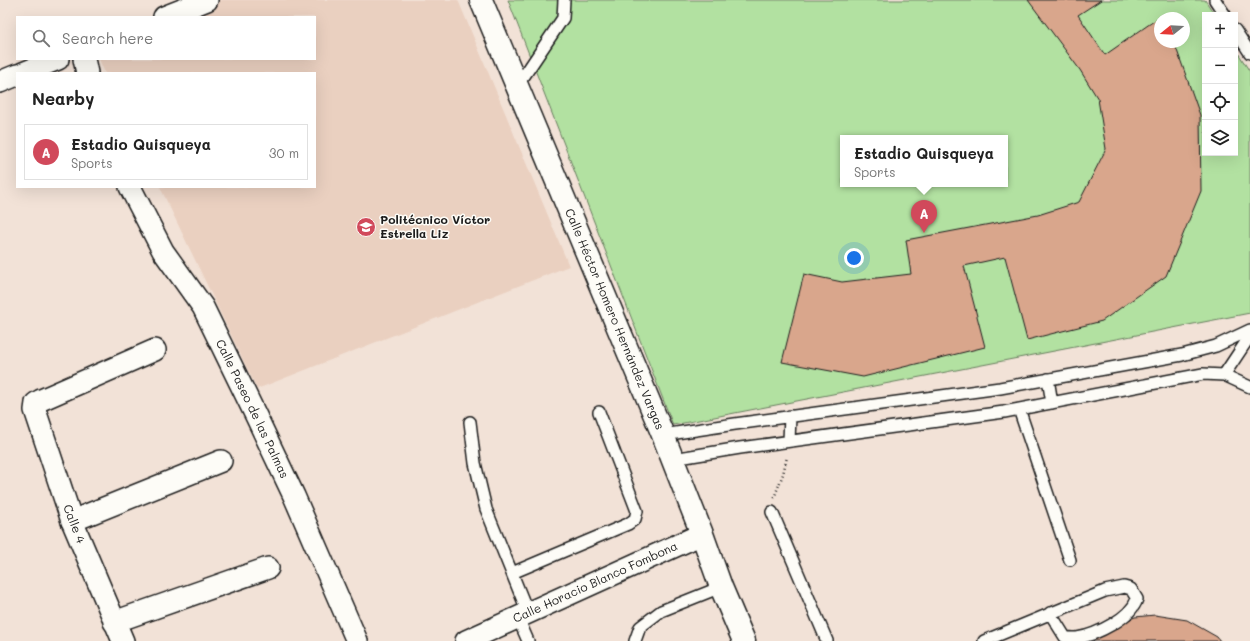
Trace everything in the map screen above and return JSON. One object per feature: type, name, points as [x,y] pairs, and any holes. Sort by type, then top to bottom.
[{"type":"street","points":[[167,16],[207,0]]},
{"type":"street","name":"Calle Héctor Homero Hernández Vargas","points":[[481,0],[673,459],[721,587],[744,641]]},
{"type":"street","points":[[26,72],[56,60]]},
{"type":"street","points":[[84,60],[87,72]]},
{"type":"street","points":[[0,82],[16,75]]},
{"type":"street","name":"Calle Paseo de las Palmas","points":[[131,188],[163,251],[203,307],[210,321],[290,489],[357,641]]},
{"type":"street","name":"Calle 4","points":[[123,641],[72,520],[35,410],[36,403],[155,350]]},
{"type":"street","points":[[72,520],[221,461]]},
{"type":"street","name":"Calle Horacio Blanco Fombona","points":[[473,640],[523,615],[702,534]]},
{"type":"street","points":[[114,622],[268,568]]},
{"type":"lane","points":[[515,82],[524,76],[563,18],[564,0]]},
{"type":"lane","points":[[1215,0],[1223,12]]},
{"type":"lane","points":[[1238,35],[1250,53]]},
{"type":"lane","points":[[663,436],[790,416],[1000,388],[1182,356],[1216,346],[1250,330]]},
{"type":"lane","points":[[1224,375],[1250,336]]},
{"type":"lane","points":[[673,459],[789,441],[1019,409],[1203,374],[1224,375],[1250,387]]},
{"type":"lane","points":[[1048,379],[1052,403]]},
{"type":"lane","points":[[1019,409],[1070,560]]},
{"type":"lane","points":[[512,573],[628,524],[635,519],[637,510],[599,412]]},
{"type":"lane","points":[[789,441],[790,416]]},
{"type":"lane","points":[[470,422],[475,463],[486,509],[512,573],[528,641]]},
{"type":"lane","points":[[772,512],[827,641]]},
{"type":"lane","points":[[635,641],[640,627],[661,611],[721,587]]},
{"type":"lane","points":[[984,641],[1050,613],[1116,588],[1124,587],[1131,589],[1138,599],[1135,606],[1128,613],[1111,625],[1088,636],[1076,638],[1063,639],[1050,613]]},
{"type":"path","points":[[772,512],[774,500],[783,474],[789,441]]},
{"type":"shaded area","name":"Politécnico Víctor Estrella Liz","points":[[219,0],[458,0],[569,266],[257,389],[160,188],[316,188],[316,72],[105,72],[99,60],[316,60],[316,16],[179,16]]},
{"type":"green space","points":[[508,0],[1205,0],[1213,12],[1202,12],[1202,156],[1238,156],[1238,53],[1250,72],[1250,313],[673,425]]},
{"type":"building","points":[[1028,0],[1101,0],[1078,15],[1105,55],[1154,21],[1154,48],[1176,48],[1200,115],[1201,191],[1166,276],[1102,321],[1027,340],[1005,257],[964,266],[985,347],[863,377],[782,362],[804,274],[842,282],[911,274],[906,240],[1038,215],[1079,202],[1106,149],[1098,99],[1080,70]]},
{"type":"building","points":[[1155,615],[1187,620],[1217,637],[1220,641],[1093,641],[1105,630],[1135,617]]},
{"type":"place","name":"Politécnico Víctor Estrella Liz","points":[[366,227]]},
{"type":"place","name":"Estadio Quisqueya","points":[[924,233]]}]
